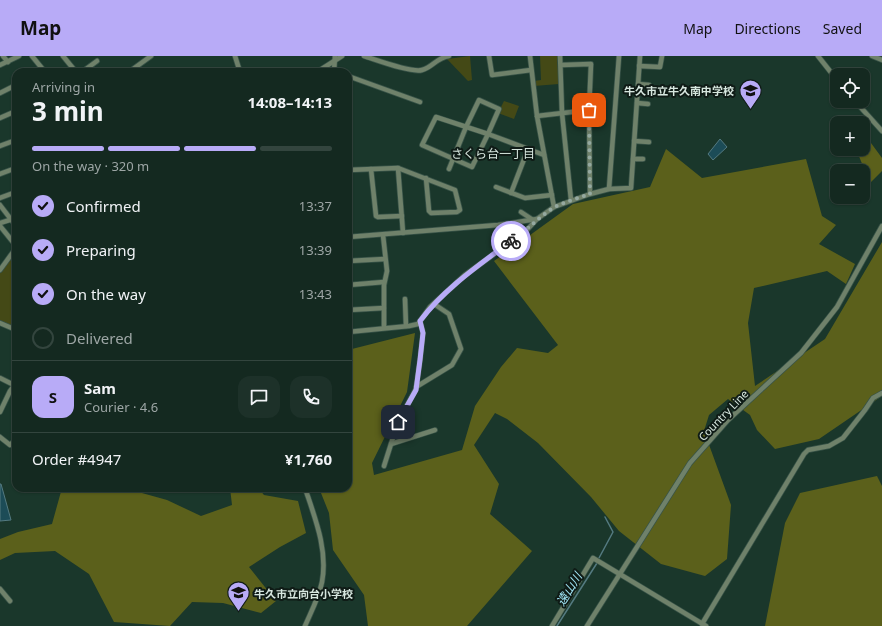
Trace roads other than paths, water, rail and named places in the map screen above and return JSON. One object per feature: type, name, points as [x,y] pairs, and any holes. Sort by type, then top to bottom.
[{"type":"street","points":[[3,56],[8,62]]},
{"type":"street","points":[[0,66],[19,56]]},
{"type":"street","points":[[32,56],[41,68]]},
{"type":"street","points":[[63,56],[73,68]]},
{"type":"street","points":[[134,68],[151,56]]},
{"type":"street","points":[[235,56],[239,68]]},
{"type":"street","points":[[335,56],[335,68]]},
{"type":"street","points":[[323,68],[342,56]]},
{"type":"street","points":[[364,56],[413,71],[422,70],[441,57],[450,56]]},
{"type":"street","points":[[490,56],[492,75],[531,70]]},
{"type":"street","points":[[530,56],[537,116],[554,207]]},
{"type":"street","points":[[560,56],[562,113],[571,200]]},
{"type":"street","points":[[609,189],[619,56]]},
{"type":"street","points":[[352,332],[418,324],[434,304],[465,275],[526,231],[535,220],[554,207],[571,200],[609,189],[631,188],[640,56]]},
{"type":"street","points":[[639,66],[660,68],[662,56]]},
{"type":"street","points":[[818,56],[830,71]]},
{"type":"street","points":[[872,56],[882,60]]},
{"type":"street","points":[[87,68],[97,61]]},
{"type":"street","points":[[561,65],[591,64],[589,110],[590,194]]},
{"type":"street","points":[[352,77],[420,102]]},
{"type":"street","points":[[638,84],[649,85]]},
{"type":"street","points":[[0,93],[12,87]]},
{"type":"street","points":[[449,169],[453,159],[466,127],[479,100],[499,109],[488,134],[472,167],[453,159],[422,145],[436,117],[466,127],[488,134],[544,155]]},
{"type":"street","points":[[637,103],[648,104]]},
{"type":"street","points":[[861,108],[882,131]]},
{"type":"street","points":[[537,116],[589,110]]},
{"type":"street","points":[[0,118],[12,113]]},
{"type":"street","points":[[634,141],[649,142]]},
{"type":"street","points":[[0,146],[12,142]]},
{"type":"street","points":[[511,193],[528,149]]},
{"type":"street","points":[[633,159],[643,160]]},
{"type":"street","points":[[398,168],[403,233]]},
{"type":"street","points":[[352,170],[398,168],[426,178],[455,190],[460,210],[458,212],[431,214],[429,211],[426,178]]},
{"type":"street","points":[[371,169],[376,216],[378,218],[402,216]]},
{"type":"street","points":[[0,174],[12,170]]},
{"type":"street","points":[[496,187],[525,198],[552,195]]},
{"type":"street","points":[[0,198],[12,194]]},
{"type":"street","points":[[0,205],[12,217]]},
{"type":"street","points":[[521,212],[535,220]]},
{"type":"street","points":[[12,220],[0,224],[12,241]]},
{"type":"street","points":[[352,237],[498,225],[535,220]]},
{"type":"street","name":"Country Line","points":[[587,626],[690,463],[728,420],[801,353],[837,307],[882,226]]},
{"type":"street","points":[[383,235],[387,271],[384,282],[384,328]]},
{"type":"street","points":[[0,269],[12,253]]},
{"type":"street","points":[[352,261],[385,259]]},
{"type":"street","points":[[352,285],[384,282]]},
{"type":"street","points":[[405,298],[406,326]]},
{"type":"street","points":[[416,387],[452,365],[461,349],[449,314],[434,304]]},
{"type":"street","points":[[352,310],[384,308]]},
{"type":"street","points":[[384,466],[398,422],[416,387],[423,333],[420,321]]},
{"type":"street","points":[[0,323],[12,328]]},
{"type":"street","points":[[0,378],[12,383]]},
{"type":"street","points":[[0,412],[12,388]]},
{"type":"street","points":[[552,626],[593,558],[704,625],[804,454],[808,450],[829,446],[843,438],[873,398],[882,393]]},
{"type":"street","points":[[391,444],[435,430]]},
{"type":"street","points":[[0,437],[10,445],[12,443]]},
{"type":"street","points":[[305,626],[322,583],[323,559],[319,532],[306,492]]},
{"type":"street","points":[[0,589],[10,601]]},
{"type":"water","points":[[720,139],[727,147],[713,160],[708,154]]},
{"type":"water","points":[[1,484],[11,520],[0,521]]},
{"type":"waterway","name":"遠山川","points":[[599,558],[613,532],[605,517]]},
{"type":"waterway","name":"遠山川","points":[[557,626],[597,563]]},
{"type":"place","name":"牛久市立牛久南中学校","points":[[750,110]]},
{"type":"place","name":"牛久市立向台小学校","points":[[238,612]]},
{"type":"district","name":"さくら台一丁目","points":[[493,153]]}]
